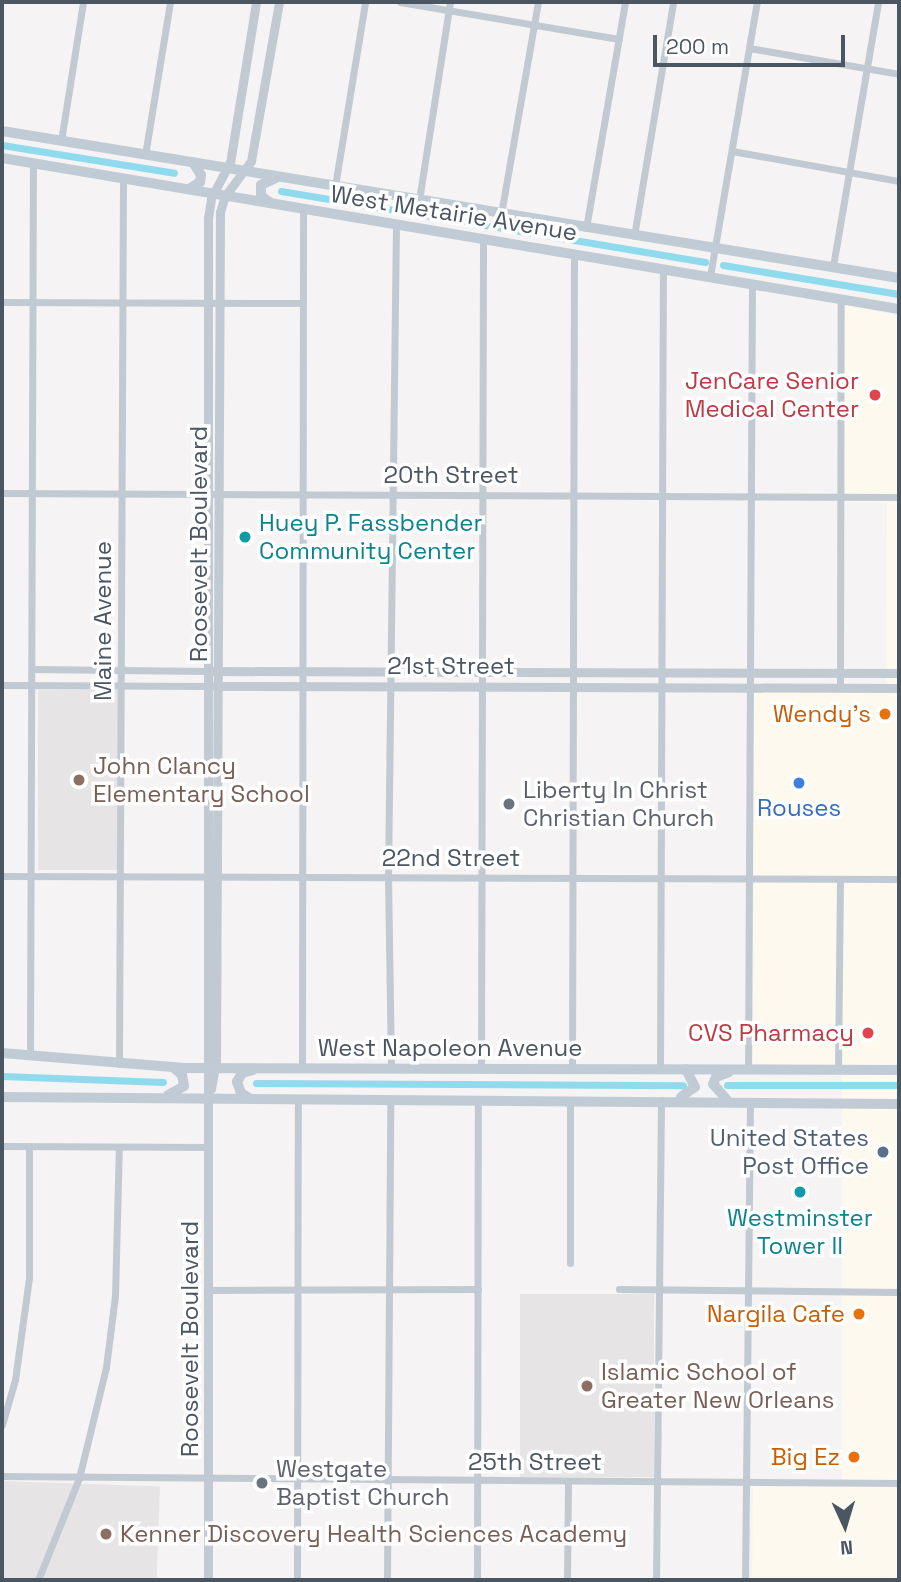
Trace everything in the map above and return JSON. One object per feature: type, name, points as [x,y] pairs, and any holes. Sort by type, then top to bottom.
[{"type":"main road","name":"West Metairie Avenue","points":[[2,131],[899,278]]},
{"type":"main road","name":"West Metairie Avenue","points":[[2,158],[899,309]]},
{"type":"main road","points":[[185,189],[200,183],[200,169],[193,162]]},
{"type":"main road","points":[[274,204],[261,196],[261,185],[269,178],[283,177]]},
{"type":"main road","name":"West Napoleon Avenue","points":[[2,1053],[30,1053],[173,1068],[898,1070]]},
{"type":"main road","points":[[161,1097],[184,1086],[182,1075],[173,1068]]},
{"type":"main road","points":[[249,1098],[241,1093],[237,1082],[242,1073],[260,1068]]},
{"type":"main road","points":[[674,1100],[692,1094],[695,1087],[687,1069]]},
{"type":"main road","points":[[728,1101],[719,1096],[713,1084],[716,1077],[737,1069]]},
{"type":"main road","name":"West Napoleon Avenue","points":[[2,1097],[897,1103]]},
{"type":"street","points":[[61,141],[83,2]]},
{"type":"street","points":[[145,155],[170,2]]},
{"type":"street","name":"Roosevelt Boulevard","points":[[208,1580],[210,1068],[205,876],[208,213],[213,194],[229,168],[256,2]]},
{"type":"street","points":[[225,196],[245,171],[259,121],[279,2]]},
{"type":"street","points":[[335,186],[365,2]]},
{"type":"street","points":[[400,2],[450,6],[619,39]]},
{"type":"street","points":[[501,214],[538,2]]},
{"type":"street","points":[[586,228],[625,2]]},
{"type":"street","points":[[634,236],[673,2]]},
{"type":"street","points":[[710,276],[757,2]]},
{"type":"street","points":[[833,266],[878,2]]},
{"type":"street","points":[[419,200],[450,6]]},
{"type":"street","points":[[749,48],[899,74]]},
{"type":"street","points":[[732,151],[899,181]]},
{"type":"street","points":[[30,1053],[33,164]]},
{"type":"street","name":"Maine Avenue","points":[[119,1064],[123,179]]},
{"type":"street","name":"Roosevelt Boulevard","points":[[210,1068],[217,877],[220,212],[225,196]]},
{"type":"street","points":[[302,1069],[303,209]]},
{"type":"street","points":[[391,1068],[388,878],[396,224]]},
{"type":"street","points":[[481,1069],[479,878],[483,239]]},
{"type":"street","points":[[572,1069],[573,254]]},
{"type":"street","points":[[660,1069],[663,268]]},
{"type":"street","points":[[748,1069],[752,283]]},
{"type":"street","points":[[840,688],[841,298]]},
{"type":"street","points":[[2,302],[302,303]]},
{"type":"street","name":"20th Street","points":[[2,493],[899,497]]},
{"type":"street","name":"21st Street","points":[[33,669],[899,673]]},
{"type":"street","name":"21st Street","points":[[2,685],[899,688]]},
{"type":"street","name":"22nd Street","points":[[2,876],[899,879]]},
{"type":"street","points":[[838,1070],[840,879]]},
{"type":"street","points":[[297,1580],[299,1098]]},
{"type":"street","points":[[387,1580],[390,1099]]},
{"type":"street","points":[[477,1580],[478,1100]]},
{"type":"street","points":[[570,1100],[570,1263]]},
{"type":"street","points":[[656,1580],[661,1100]]},
{"type":"street","points":[[745,1580],[750,1101]]},
{"type":"street","points":[[2,1146],[209,1147]]},
{"type":"street","points":[[2,1425],[15,1380],[29,1278],[29,1146]]},
{"type":"street","points":[[38,1580],[79,1478],[100,1393],[115,1296],[119,1147]]},
{"type":"street","points":[[209,1290],[478,1289]]},
{"type":"street","points":[[619,1289],[899,1292]]},
{"type":"street","name":"25th Street","points":[[2,1476],[209,1480],[899,1483]]},
{"type":"street","points":[[567,1580],[568,1482]]},
{"type":"shaded area","points":[[843,304],[899,316],[899,1580],[752,1580],[753,1486],[842,1487],[842,1065],[753,1064],[754,690],[886,691],[887,503],[845,502]]},
{"type":"shaded area","name":"John Clancy Elementary School","points":[[38,690],[119,690],[119,870],[38,870]]},
{"type":"shaded area","name":"Islamic School of Greater New Orleans","points":[[520,1294],[654,1294],[654,1477],[520,1477]]},
{"type":"shaded area","name":"Kenner Discovery Health Sciences Academy","points":[[2,1481],[160,1487],[157,1580],[2,1580]]},
{"type":"waterway","points":[[2,145],[174,173]]},
{"type":"waterway","points":[[281,191],[705,262]]},
{"type":"waterway","points":[[723,265],[899,294]]},
{"type":"waterway","points":[[2,1076],[163,1082]]},
{"type":"waterway","points":[[256,1083],[683,1085]]},
{"type":"waterway","points":[[727,1085],[898,1085]]},
{"type":"place","name":"JenCare Senior Medical Center","points":[[875,395]]},
{"type":"place","name":"Huey P. Fassbender Community Center","points":[[245,537]]},
{"type":"place","name":"Wendy's","points":[[885,714]]},
{"type":"place","name":"John Clancy Elementary School","points":[[79,780]]},
{"type":"place","name":"Rouses","points":[[799,783]]},
{"type":"place","name":"Liberty In Christ Christian Church","points":[[509,804]]},
{"type":"place","name":"CVS Pharmacy","points":[[868,1033]]},
{"type":"place","name":"United States Post Office","points":[[883,1152]]},
{"type":"place","name":"Westminster Tower II","points":[[800,1192]]},
{"type":"place","name":"Nargila Cafe","points":[[859,1314]]},
{"type":"place","name":"Islamic School of Greater New Orleans","points":[[587,1386]]},
{"type":"place","name":"Big Ez","points":[[854,1457]]},
{"type":"place","name":"Westgate Baptist Church","points":[[262,1483]]},
{"type":"place","name":"Kenner Discovery Health Sciences Academy","points":[[106,1534]]}]
